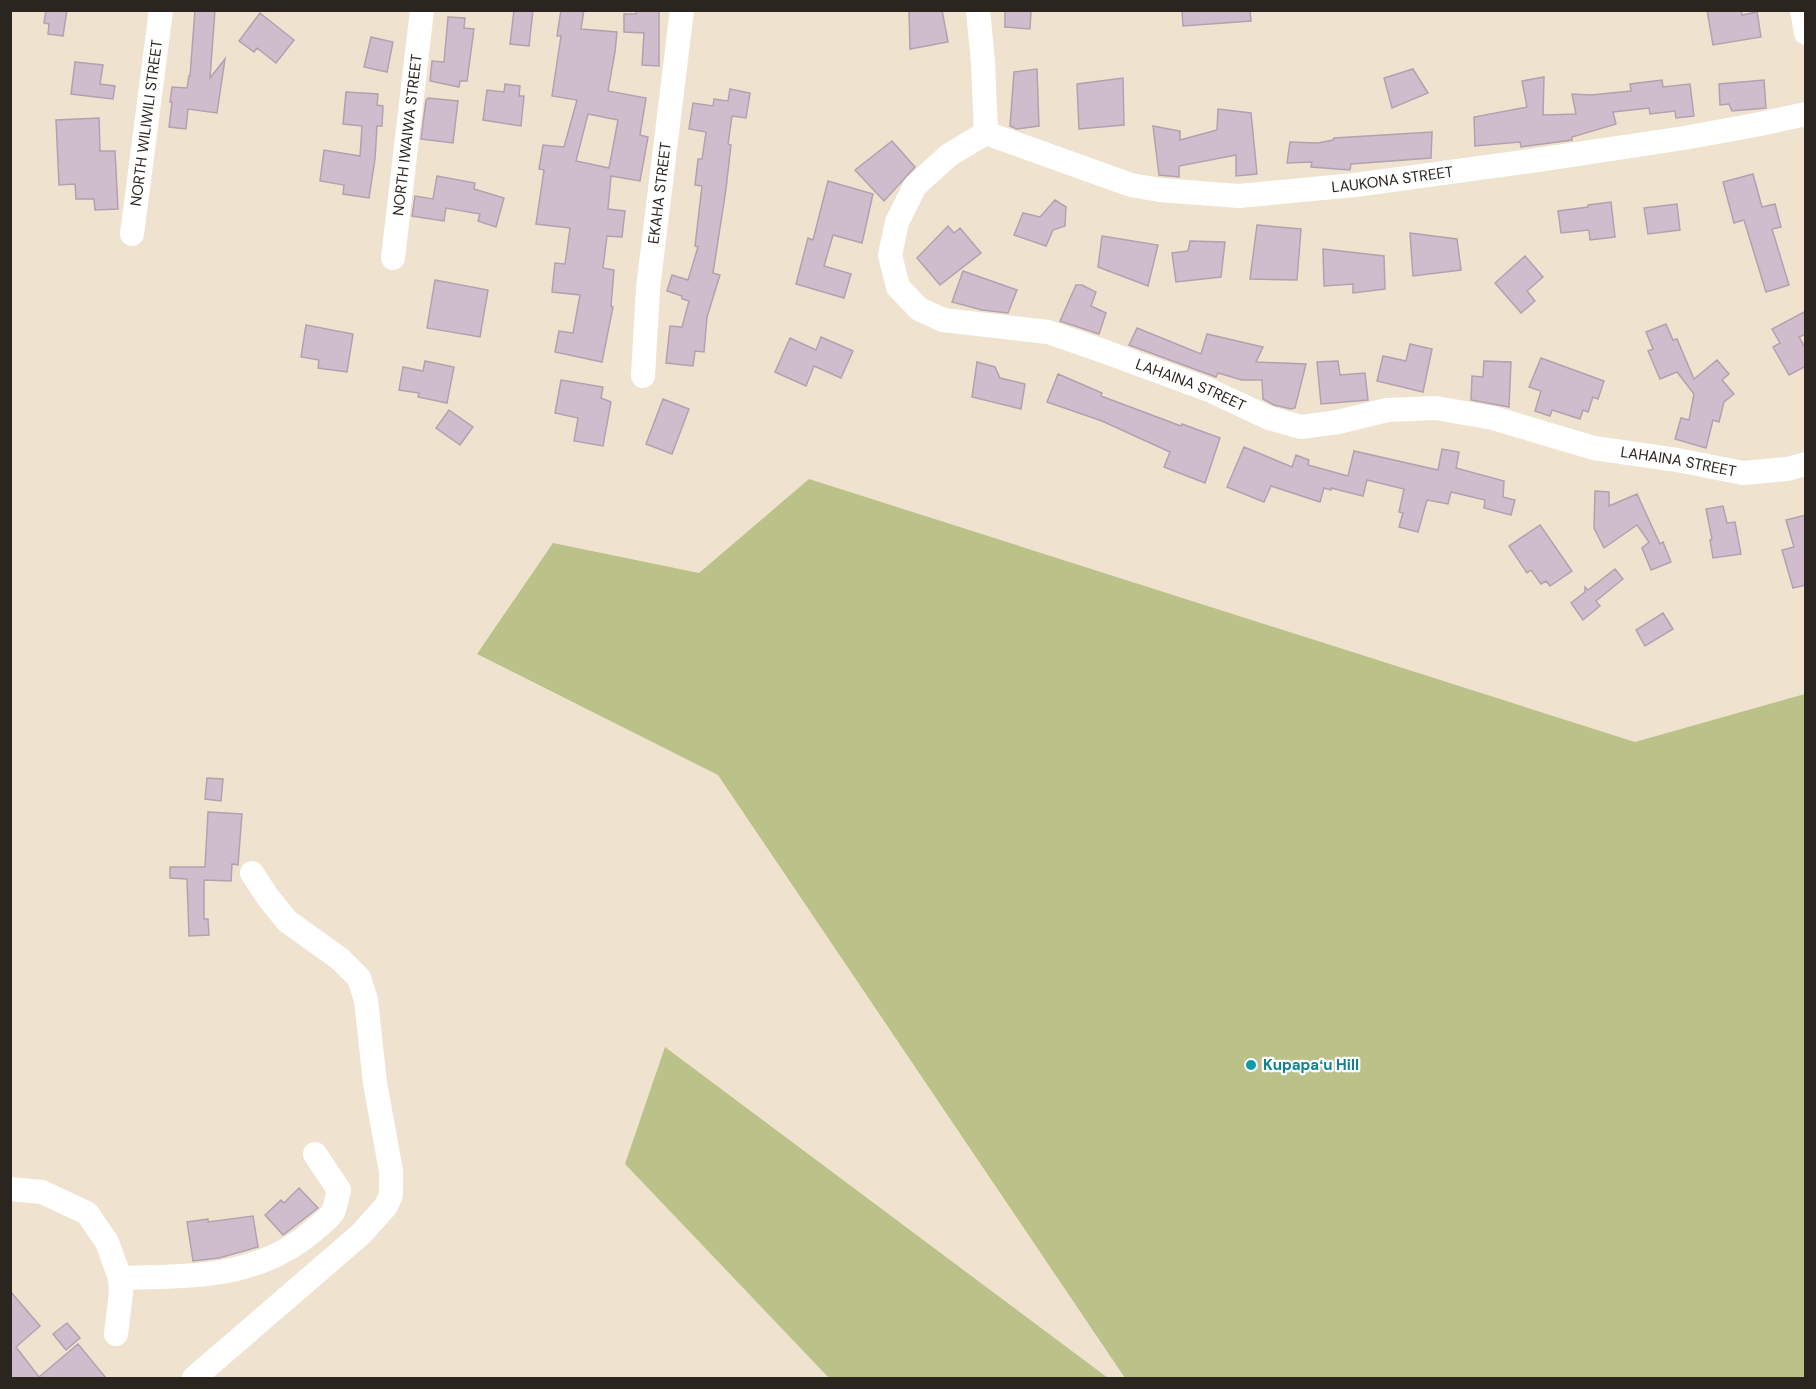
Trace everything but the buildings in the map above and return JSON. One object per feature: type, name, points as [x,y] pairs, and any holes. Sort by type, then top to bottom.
[{"type":"street","name":"NORTH WILIWILI STREET","points":[[132,234],[161,10]]},
{"type":"street","name":"NORTH IWAIWA STREET","points":[[393,258],[422,10]]},
{"type":"street","name":"EKAHA STREET","points":[[643,376],[648,288],[682,10]]},
{"type":"street","points":[[978,10],[986,133]]},
{"type":"street","points":[[1802,10],[1806,33]]},
{"type":"street","name":"LAUKONA STREET","points":[[986,133],[1131,185],[1161,190],[1239,196],[1355,185],[1531,161],[1755,126],[1806,114]]},
{"type":"street","name":"LAHAINA STREET","points":[[986,133],[949,155],[915,186],[897,222],[890,255],[898,287],[919,309],[943,320],[1048,332],[1209,390],[1269,418],[1301,427],[1338,422],[1387,410],[1437,408],[1492,418],[1594,448],[1677,460],[1743,473],[1787,469],[1806,464]]},
{"type":"street","points":[[194,1378],[361,1234],[386,1206],[392,1195],[391,1171],[375,1083],[366,1000],[359,978],[340,959],[287,921],[252,873]]},
{"type":"street","points":[[120,1278],[202,1276],[241,1269],[301,1241],[332,1214],[339,1190],[315,1154]]},
{"type":"street","points":[[10,1189],[42,1192],[87,1214],[107,1242],[120,1278],[121,1293],[116,1334]]},
{"type":"green space","points":[[809,479],[1635,742],[1805,694],[1805,1378],[1125,1378],[718,775],[477,654],[553,543],[699,573]]},
{"type":"green space","points":[[665,1047],[1108,1378],[829,1378],[625,1164]]},
{"type":"place","name":"Kupapaʻu Hill","points":[[1251,1065]]}]
